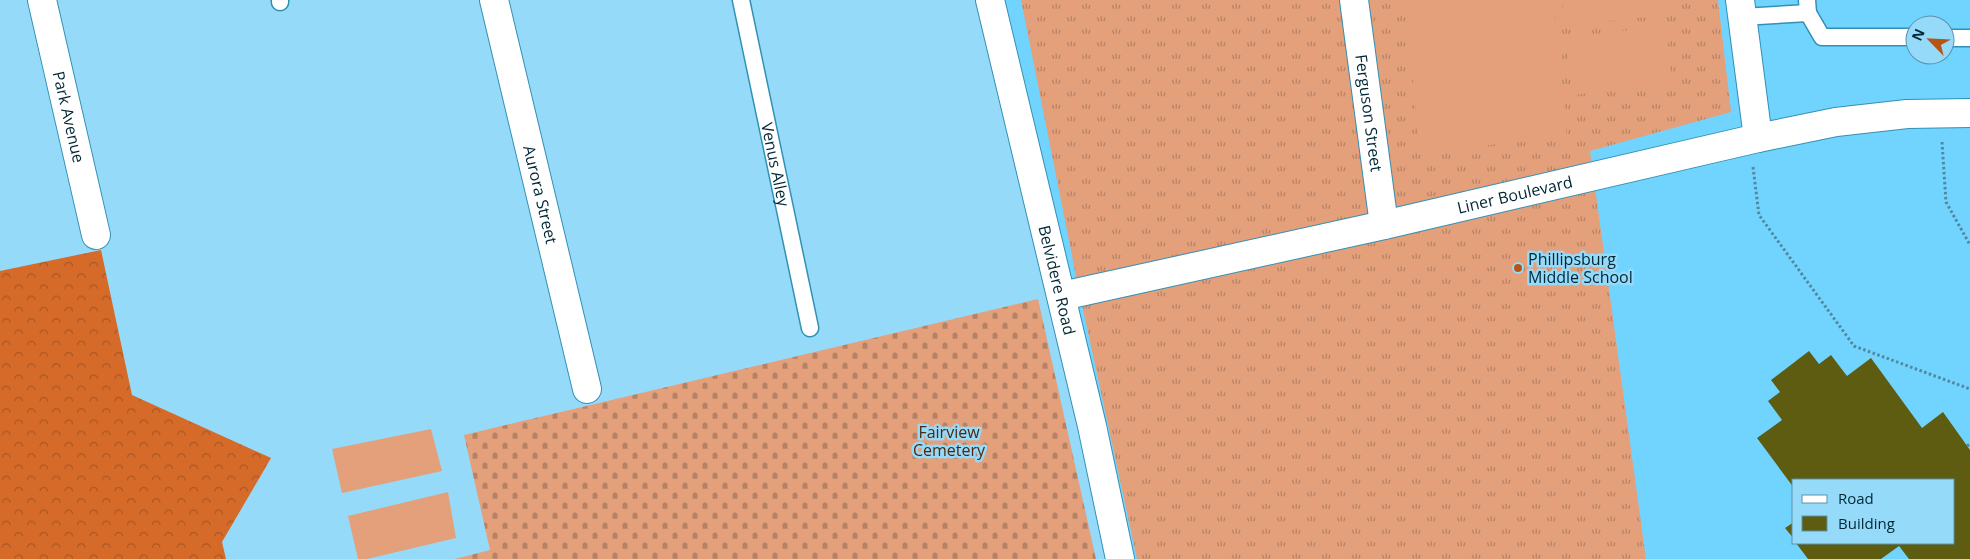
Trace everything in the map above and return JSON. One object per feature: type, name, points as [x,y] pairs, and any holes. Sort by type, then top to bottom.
[{"type":"street","name":"Park Avenue","points":[[42,0],[96,235]]},
{"type":"street","name":"Aurora Street","points":[[494,0],[587,388]]},
{"type":"street","name":"Belvidere Road","points":[[990,0],[1062,296],[1120,559]]},
{"type":"street","name":"Ferguson Street","points":[[1354,0],[1384,226]]},
{"type":"street","points":[[1741,9],[1758,138]]},
{"type":"street","name":"Liner Boulevard","points":[[1062,296],[1384,226],[1758,138],[1836,122],[1907,114],[1970,113]]},
{"type":"lane","name":"Venus Alley","points":[[742,0],[810,328]]},
{"type":"lane","points":[[1741,9],[1807,6],[1822,37],[1905,37]]},
{"type":"lane","points":[[1955,38],[1970,38]]},
{"type":"path","points":[[1941,113],[1946,202],[1970,244]]},
{"type":"path","points":[[1758,138],[1752,171],[1760,214],[1854,346],[1970,389]]},
{"type":"shaded area","name":"Phillipsburg Middle School","points":[[1005,0],[1970,0],[1970,559],[1133,559]]},
{"type":"green space","name":"Phillipsburg Middle School","points":[[1021,0],[1718,0],[1731,112],[1590,151],[1646,559],[1137,559],[1078,286]]},
{"type":"green space","points":[[1405,0],[1553,0],[1567,137],[1420,152]]},
{"type":"green space","points":[[1562,0],[1663,0],[1664,15],[1564,26]]},
{"type":"green space","points":[[1666,26],[1672,84],[1572,95],[1566,37]]},
{"type":"green space","points":[[101,250],[132,395],[271,458],[222,542],[226,559],[0,559],[0,271]]},
{"type":"green space","name":"Fairview Cemetery","points":[[1038,299],[1096,559],[455,559],[490,550],[464,435]]},
{"type":"green space","points":[[431,429],[442,471],[342,493],[332,449]]},
{"type":"green space","points":[[448,492],[456,538],[367,559],[358,559],[348,516]]},
{"type":"building","points":[[1809,351],[1819,364],[1831,355],[1847,376],[1871,358],[1922,428],[1943,412],[1970,450],[1970,559],[1909,559],[1899,546],[1881,559],[1808,559],[1797,544],[1955,544],[1955,479],[1792,479],[1792,485],[1757,438],[1782,420],[1768,401],[1780,392],[1771,380]]},
{"type":"building","points":[[1792,523],[1792,537],[1785,528]]},
{"type":"place","name":"Phillipsburg Middle School","points":[[1518,268]]}]
